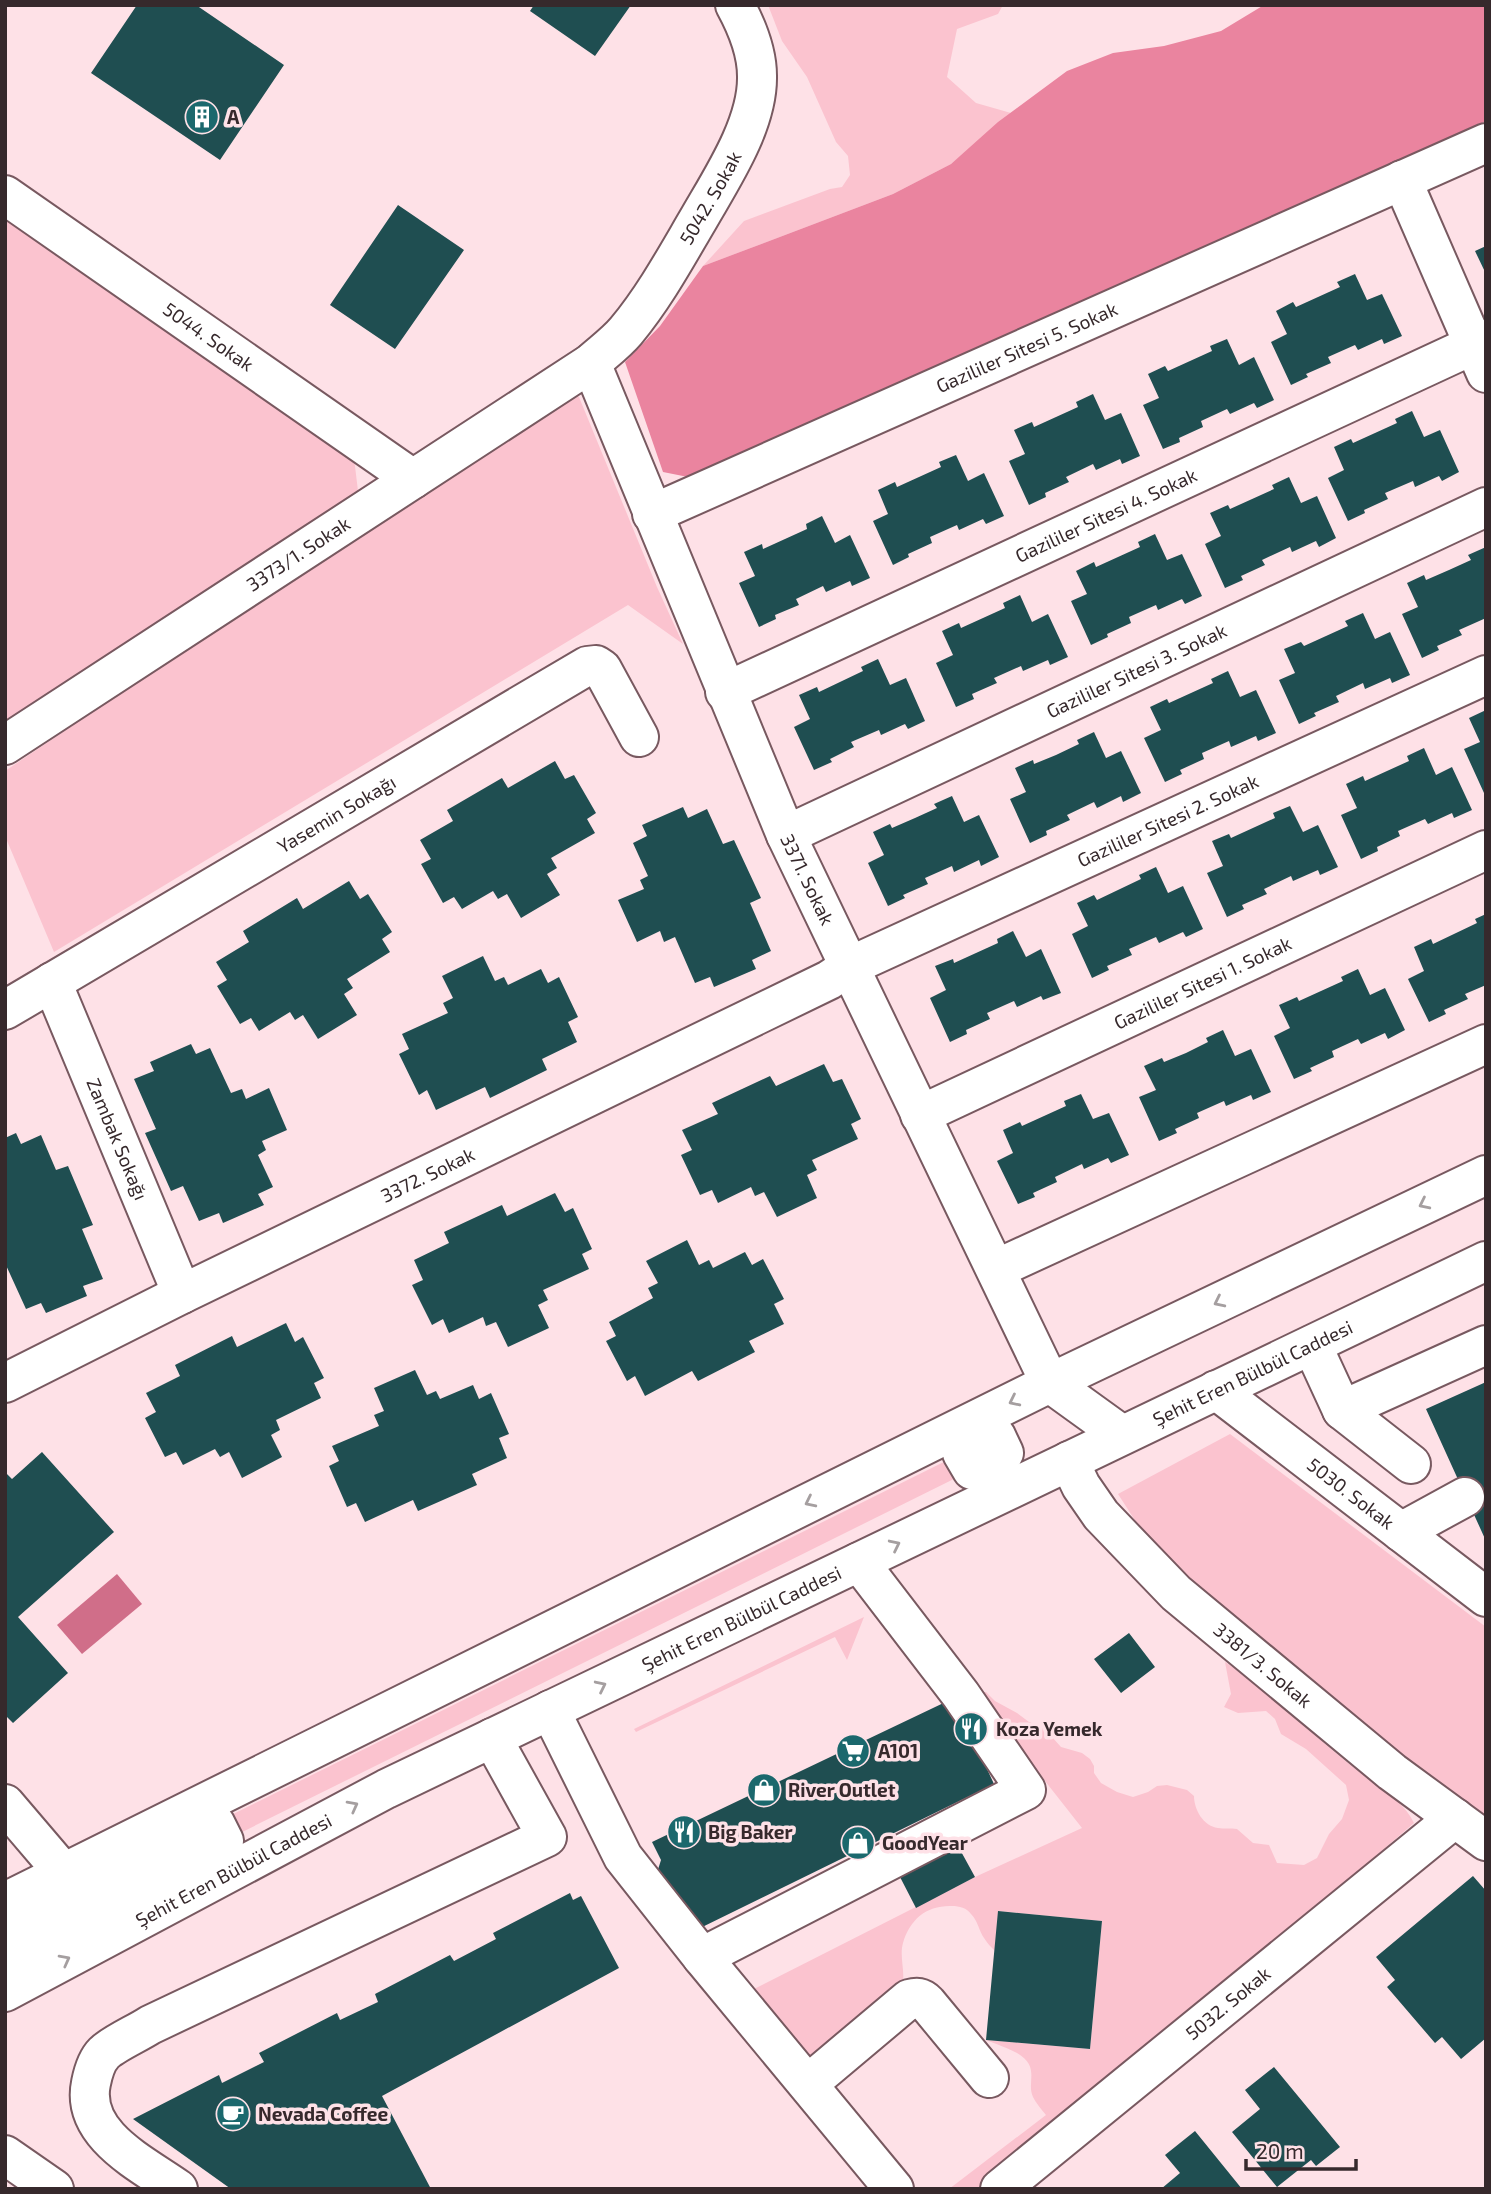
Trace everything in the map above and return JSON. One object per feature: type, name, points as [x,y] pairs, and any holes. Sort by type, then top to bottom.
[{"type":"street","name":"5042. Sokak","points":[[591,363],[624,334],[653,295],[720,181],[753,109],[757,77],[754,49],[736,5]]},
{"type":"street","name":"Gazililer Sitesi 5. Sokak","points":[[652,514],[1486,143]]},
{"type":"street","points":[[1402,180],[1482,352]]},
{"type":"street","name":"5044. Sokak","points":[[5,195],[413,480]]},
{"type":"street","name":"Gazililer Sitesi 4. Sokak","points":[[725,692],[1482,352]]},
{"type":"street","name":"3373/1. Sokak","points":[[5,745],[591,363]]},
{"type":"street","name":"3371. Sokak","points":[[591,363],[786,835],[1050,1383]]},
{"type":"street","name":"Gazililer Sitesi 3. Sokak","points":[[786,835],[1486,507]]},
{"type":"street","name":"Yasemin Sokağı","points":[[5,1010],[587,666],[596,665],[603,669],[639,737]]},
{"type":"street","name":"Gazililer Sitesi 2. Sokak","points":[[850,967],[1486,676]]},
{"type":"street","name":"Gazililer Sitesi 1. Sokak","points":[[920,1115],[1486,850]]},
{"type":"street","name":"3372. Sokak","points":[[5,1383],[182,1294],[829,980],[850,967]]},
{"type":"street","name":"Zambak Sokağı","points":[[52,982],[182,1294]]},
{"type":"street","points":[[996,1269],[1486,1044]]},
{"type":"street","points":[[5,1902],[1050,1383],[1486,1175]]},
{"type":"street","name":"Şehit Eren Bülbül Caddesi","points":[[5,1992],[386,1789],[1486,1261]]},
{"type":"street","points":[[1312,1345],[1342,1410],[1411,1464]]},
{"type":"street","points":[[1342,1410],[1486,1345]]},
{"type":"street","points":[[1050,1383],[1122,1435]]},
{"type":"street","name":"5030. Sokak","points":[[1216,1390],[1486,1597]]},
{"type":"street","name":"3381/3. Sokak","points":[[1069,1461],[1081,1486],[1101,1515],[1176,1593],[1392,1772],[1486,1841]]},
{"type":"street","points":[[1401,1532],[1465,1497]]},
{"type":"street","points":[[702,1958],[1026,1790],[961,1695],[859,1562]]},
{"type":"street","points":[[550,1710],[623,1857],[702,1958],[894,2189]]},
{"type":"street","points":[[178,2189],[116,2145],[99,2126],[93,2113],[90,2087],[95,2069],[104,2053],[150,2025],[547,1837],[492,1738]]},
{"type":"street","points":[[5,1804],[63,1872]]},
{"type":"street","name":"5032. Sokak","points":[[1000,2189],[1455,1818]]},
{"type":"street","points":[[5,1933],[215,1823],[224,1841],[5,1956]]},
{"type":"street","points":[[808,2084],[909,1999],[916,1998],[927,2003],[989,2078]]},
{"type":"street","points":[[5,2155],[54,2189]]},
{"type":"shaded area","points":[[768,5],[1003,5],[998,14],[957,29],[947,77],[976,103],[1011,113],[951,164],[893,194],[703,266],[744,221],[842,187],[850,175],[848,156],[836,142],[807,77],[782,41]]},
{"type":"shaded area","points":[[1264,5],[1486,5],[1486,121],[698,479],[663,472],[625,362],[660,326],[703,266],[893,194],[951,164],[998,122],[1067,71],[1113,53],[1164,46],[1221,31]]},
{"type":"shaded area","points":[[5,210],[354,458],[358,491],[5,730]]},
{"type":"shaded area","points":[[573,393],[579,397],[683,644],[628,605],[54,952],[5,836],[5,771],[564,394]]},
{"type":"shaded area","points":[[1230,1434],[1486,1627],[1486,1824],[1156,1553],[1118,1494]]},
{"type":"shaded area","points":[[962,1453],[972,1470],[224,1841],[215,1823]]},
{"type":"shaded area","points":[[117,1574],[142,1604],[82,1654],[57,1625]]},
{"type":"shaded area","points":[[864,1617],[847,1660],[835,1637],[636,1732],[634,1729]]},
{"type":"shaded area","points":[[1225,1662],[1256,1684],[1351,1765],[1392,1796],[1414,1823],[1214,1996],[981,2189],[949,2189],[1046,2115],[1031,2091],[1029,2064],[1017,2053],[986,2040],[1090,2049],[1102,1921],[999,1911],[995,1951],[965,1909],[943,1906],[927,1911],[915,1920],[903,1943],[902,1987],[814,2060],[807,2056],[750,1991],[975,1877],[1082,1828],[975,1692],[986,1692],[995,1701],[1029,1722],[1043,1727],[1061,1747],[1082,1753],[1090,1759],[1094,1773],[1101,1783],[1117,1792],[1133,1797],[1157,1786],[1167,1785],[1187,1790],[1194,1796],[1198,1811],[1208,1824],[1218,1828],[1237,1829],[1253,1843],[1269,1845],[1277,1863],[1304,1865],[1317,1858],[1329,1834],[1342,1819],[1349,1800],[1346,1785],[1306,1749],[1281,1734],[1275,1719],[1266,1711],[1238,1713],[1224,1707],[1231,1694]]},
{"type":"building","name":"A","points":[[137,5],[196,5],[284,65],[220,160],[91,73]]},
{"type":"building","points":[[534,5],[631,5],[595,56],[530,11]]},
{"type":"building","points":[[398,205],[464,250],[395,349],[330,305]]},
{"type":"building","points":[[1486,246],[1486,274],[1475,251]]},
{"type":"building","points":[[1355,274],[1367,300],[1382,294],[1402,336],[1384,344],[1382,339],[1358,350],[1355,345],[1328,357],[1331,363],[1306,374],[1308,377],[1291,385],[1271,342],[1287,334],[1276,311],[1293,302],[1296,307],[1340,287],[1337,282]]},
{"type":"building","points":[[1227,339],[1239,365],[1254,357],[1274,400],[1257,408],[1254,403],[1230,414],[1227,409],[1201,421],[1203,427],[1163,449],[1143,405],[1159,398],[1148,374],[1165,366],[1168,371],[1212,351],[1210,346]]},
{"type":"building","points":[[1093,394],[1105,420],[1121,413],[1140,456],[1122,464],[1120,459],[1096,470],[1093,464],[1066,477],[1069,482],[1045,493],[1046,497],[1029,505],[1009,461],[1025,454],[1014,430],[1032,422],[1034,427],[1078,407],[1076,402]]},
{"type":"building","points":[[1412,411],[1424,437],[1440,430],[1459,472],[1442,481],[1439,476],[1415,487],[1413,481],[1385,493],[1388,499],[1348,521],[1328,478],[1344,470],[1334,447],[1351,439],[1353,443],[1397,423],[1395,419]]},
{"type":"building","points":[[956,455],[968,481],[984,473],[1004,516],[986,524],[983,519],[959,530],[957,525],[930,537],[932,543],[908,554],[909,557],[893,565],[873,521],[888,514],[878,490],[895,482],[897,487],[941,467],[939,462]]},
{"type":"building","points":[[1289,477],[1301,503],[1317,496],[1336,538],[1319,547],[1316,541],[1292,552],[1290,547],[1262,560],[1265,565],[1241,576],[1243,580],[1225,588],[1205,544],[1221,536],[1210,513],[1228,505],[1230,509],[1274,489],[1272,485]]},
{"type":"building","points":[[822,516],[835,543],[850,535],[870,578],[852,586],[850,581],[826,592],[823,586],[796,599],[799,605],[775,615],[776,619],[759,627],[739,583],[755,576],[744,552],[762,544],[763,549],[807,529],[806,524]]},
{"type":"building","points":[[1155,534],[1167,560],[1182,554],[1202,596],[1185,604],[1182,599],[1158,610],[1156,605],[1129,617],[1131,623],[1091,645],[1071,601],[1087,594],[1076,571],[1094,562],[1096,567],[1140,547],[1138,542]]},
{"type":"building","points":[[1486,547],[1486,618],[1459,630],[1462,635],[1437,646],[1439,650],[1422,658],[1402,614],[1418,607],[1407,583],[1424,575],[1426,580],[1471,560],[1468,555]]},
{"type":"building","points":[[1020,595],[1032,622],[1048,614],[1068,657],[1050,665],[1048,660],[1023,671],[1021,666],[994,678],[997,683],[972,694],[974,699],[956,707],[936,663],[953,655],[942,631],[959,623],[961,628],[1005,608],[1003,603]]},
{"type":"building","points":[[1363,613],[1375,639],[1390,632],[1410,675],[1392,683],[1390,678],[1365,689],[1363,683],[1336,696],[1339,702],[1314,713],[1316,716],[1299,724],[1279,680],[1295,673],[1284,649],[1301,642],[1304,646],[1348,626],[1345,621]]},
{"type":"building","points":[[878,659],[890,685],[906,678],[925,721],[908,729],[905,724],[881,735],[879,730],[851,742],[854,747],[814,770],[794,727],[810,719],[799,695],[817,687],[819,692],[863,671],[861,667]]},
{"type":"building","points":[[1228,671],[1240,697],[1256,690],[1276,733],[1258,741],[1256,736],[1231,747],[1229,741],[1202,753],[1204,759],[1180,770],[1182,774],[1165,782],[1144,738],[1161,730],[1150,707],[1167,699],[1169,703],[1213,683],[1211,679]]},
{"type":"building","points":[[1486,710],[1484,793],[1464,749],[1480,742],[1469,718]]},
{"type":"building","points":[[1094,732],[1106,758],[1121,751],[1141,793],[1123,802],[1121,796],[1097,808],[1094,802],[1067,815],[1070,820],[1046,831],[1047,835],[1030,843],[1010,799],[1026,792],[1015,768],[1033,760],[1034,764],[1056,755],[1079,744],[1077,740]]},
{"type":"building","points":[[1424,748],[1436,775],[1452,767],[1472,810],[1454,818],[1452,813],[1428,824],[1425,819],[1398,831],[1400,836],[1377,847],[1378,851],[1361,859],[1341,815],[1357,808],[1346,784],[1363,776],[1365,781],[1409,761],[1407,756]]},
{"type":"building","points":[[555,761],[565,779],[574,775],[596,813],[587,819],[595,833],[551,858],[557,868],[547,874],[560,895],[521,918],[507,894],[498,899],[493,891],[462,909],[454,897],[443,903],[421,864],[431,859],[420,840],[453,821],[447,810],[502,778],[508,788]]},
{"type":"building","points":[[952,796],[964,822],[979,815],[999,857],[981,866],[979,860],[954,872],[952,866],[925,878],[928,884],[903,895],[905,898],[888,906],[868,863],[884,855],[873,832],[890,824],[892,828],[937,808],[934,804]]},
{"type":"building","points":[[1290,806],[1303,832],[1318,825],[1338,867],[1320,875],[1318,870],[1293,881],[1291,876],[1264,889],[1267,894],[1242,905],[1244,909],[1227,917],[1207,873],[1223,866],[1212,841],[1229,834],[1231,838],[1275,818],[1273,813]]},
{"type":"building","points":[[683,807],[688,818],[707,809],[723,844],[734,840],[761,898],[750,903],[771,951],[752,960],[756,969],[714,987],[710,977],[695,983],[675,937],[664,942],[660,931],[637,942],[618,900],[644,889],[640,880],[648,876],[633,843],[647,836],[642,825]]},
{"type":"building","points":[[1156,867],[1168,893],[1183,886],[1203,929],[1186,937],[1183,932],[1159,943],[1156,937],[1129,949],[1132,955],[1107,966],[1109,970],[1092,978],[1072,934],[1088,926],[1077,903],[1094,895],[1097,900],[1141,879],[1139,875]]},
{"type":"building","points":[[349,881],[360,899],[368,894],[392,932],[382,939],[390,952],[347,979],[353,988],[344,994],[357,1015],[318,1039],[303,1015],[295,1020],[290,1012],[259,1031],[251,1018],[240,1024],[217,986],[227,980],[216,962],[249,942],[243,931],[297,898],[303,909]]},
{"type":"building","points":[[1486,914],[1486,985],[1465,994],[1468,999],[1444,1010],[1446,1014],[1429,1022],[1408,979],[1424,971],[1414,947],[1431,939],[1433,944],[1477,923],[1475,919]]},
{"type":"building","points":[[1013,931],[1026,957],[1041,949],[1061,993],[1043,1000],[1041,996],[1017,1007],[1014,1001],[987,1013],[990,1019],[966,1030],[967,1034],[950,1042],[930,998],[946,990],[935,966],[953,959],[954,963],[998,943],[997,939]]},
{"type":"building","points":[[483,956],[495,981],[504,977],[508,985],[541,969],[548,983],[559,977],[578,1017],[568,1022],[577,1042],[542,1059],[547,1070],[490,1098],[485,1087],[436,1110],[427,1090],[419,1095],[399,1054],[409,1049],[402,1034],[448,1013],[443,1003],[453,998],[442,976]]},
{"type":"building","points":[[1358,969],[1370,995],[1385,988],[1405,1030],[1388,1039],[1385,1033],[1361,1044],[1358,1039],[1332,1051],[1334,1057],[1294,1079],[1274,1036],[1290,1028],[1279,1005],[1297,997],[1299,1001],[1343,981],[1341,977]]},
{"type":"building","points":[[1223,1030],[1235,1056],[1251,1049],[1271,1092],[1253,1100],[1251,1095],[1226,1106],[1224,1101],[1197,1113],[1199,1118],[1175,1129],[1177,1133],[1159,1141],[1139,1097],[1156,1090],[1144,1066],[1162,1058],[1164,1062],[1186,1053],[1208,1042],[1206,1038]]},
{"type":"building","points":[[191,1044],[196,1054],[210,1048],[231,1093],[242,1089],[246,1099],[269,1088],[287,1130],[262,1141],[266,1150],[258,1155],[273,1187],[258,1194],[264,1205],[223,1223],[219,1213],[199,1221],[183,1186],[171,1191],[145,1133],[156,1129],[134,1079],[154,1071],[150,1062]]},
{"type":"building","points":[[824,1064],[833,1082],[842,1079],[861,1119],[851,1124],[858,1139],[812,1160],[817,1170],[807,1175],[817,1198],[777,1217],[764,1192],[755,1196],[751,1187],[718,1203],[712,1190],[700,1195],[681,1155],[692,1150],[682,1130],[718,1114],[712,1103],[770,1076],[776,1086]]},
{"type":"building","points":[[1081,1094],[1093,1119],[1109,1113],[1129,1155],[1111,1163],[1108,1158],[1084,1169],[1082,1164],[1055,1177],[1057,1182],[1033,1193],[1035,1197],[1018,1204],[997,1161],[1013,1153],[1003,1130],[1020,1122],[1022,1126],[1066,1106],[1064,1101]]},
{"type":"building","points":[[16,1133],[21,1144],[41,1135],[56,1170],[68,1166],[93,1225],[82,1229],[103,1279],[83,1286],[87,1296],[46,1313],[41,1303],[26,1309],[5,1263],[5,1138]]},
{"type":"building","points":[[555,1193],[565,1212],[573,1208],[592,1249],[582,1254],[589,1269],[543,1290],[548,1300],[538,1305],[549,1328],[508,1347],[496,1322],[486,1326],[483,1317],[449,1333],[443,1319],[432,1325],[412,1285],[423,1280],[414,1260],[449,1243],[444,1232],[502,1205],[507,1216]]},
{"type":"building","points":[[687,1240],[699,1265],[709,1260],[713,1268],[745,1252],[752,1265],[763,1259],[784,1299],[774,1304],[784,1324],[749,1341],[755,1352],[698,1381],[692,1371],[645,1396],[635,1376],[627,1381],[606,1341],[616,1336],[609,1322],[653,1298],[648,1288],[658,1283],[646,1261]]},
{"type":"building","points":[[286,1323],[295,1342],[303,1337],[324,1378],[314,1383],[321,1398],[276,1420],[280,1430],[271,1435],[282,1457],[242,1478],[229,1452],[220,1457],[215,1449],[183,1465],[176,1452],[165,1457],[145,1418],[156,1412],[146,1393],[180,1376],[175,1365],[232,1336],[237,1347]]},
{"type":"building","points":[[415,1370],[427,1395],[436,1391],[440,1399],[473,1385],[479,1399],[491,1393],[509,1434],[499,1438],[507,1458],[472,1474],[477,1485],[418,1511],[413,1500],[365,1522],[356,1503],[347,1507],[329,1466],[339,1461],[332,1446],[379,1426],[374,1415],[384,1411],[374,1388]]},
{"type":"building","points":[[1486,1382],[1486,1541],[1426,1409]]},
{"type":"building","points":[[42,1452],[114,1532],[18,1617],[68,1673],[13,1723],[5,1715],[5,1472],[12,1479]]},
{"type":"building","points":[[1129,1633],[1155,1667],[1121,1693],[1094,1659]]},
{"type":"building","points":[[954,1698],[994,1784],[690,1933],[655,1879],[661,1860],[652,1842]]},
{"type":"building","points":[[958,1846],[975,1877],[916,1908],[900,1877]]},
{"type":"building","points":[[1473,1876],[1486,1891],[1486,2038],[1461,2059],[1442,2037],[1435,2043],[1387,1987],[1395,1980],[1376,1957]]},
{"type":"building","points":[[570,1893],[573,1900],[581,1896],[619,1968],[382,2096],[431,2189],[231,2189],[133,2119],[219,2075],[222,2083],[264,2062],[259,2053],[337,2013],[340,2020],[378,2002],[375,1994],[450,1955],[454,1961],[496,1939],[493,1933]]},
{"type":"building","points":[[998,1911],[1102,1921],[1090,2049],[986,2040]]},
{"type":"building","points":[[1274,2067],[1340,2147],[1316,2166],[1311,2160],[1277,2187],[1232,2132],[1260,2109],[1245,2090]]},
{"type":"building","points":[[1195,2131],[1242,2189],[1161,2189],[1180,2173],[1165,2155]]},
{"type":"place","name":"A","points":[[202,117]]},
{"type":"place","name":"Koza Yemek","points":[[971,1729]]},
{"type":"place","name":"A101","points":[[853,1751]]},
{"type":"place","name":"River Outlet","points":[[764,1790]]},
{"type":"place","name":"Big Baker","points":[[684,1832]]},
{"type":"place","name":"GoodYear","points":[[858,1843]]},
{"type":"place","name":"Nevada Coffee","points":[[233,2114]]}]
